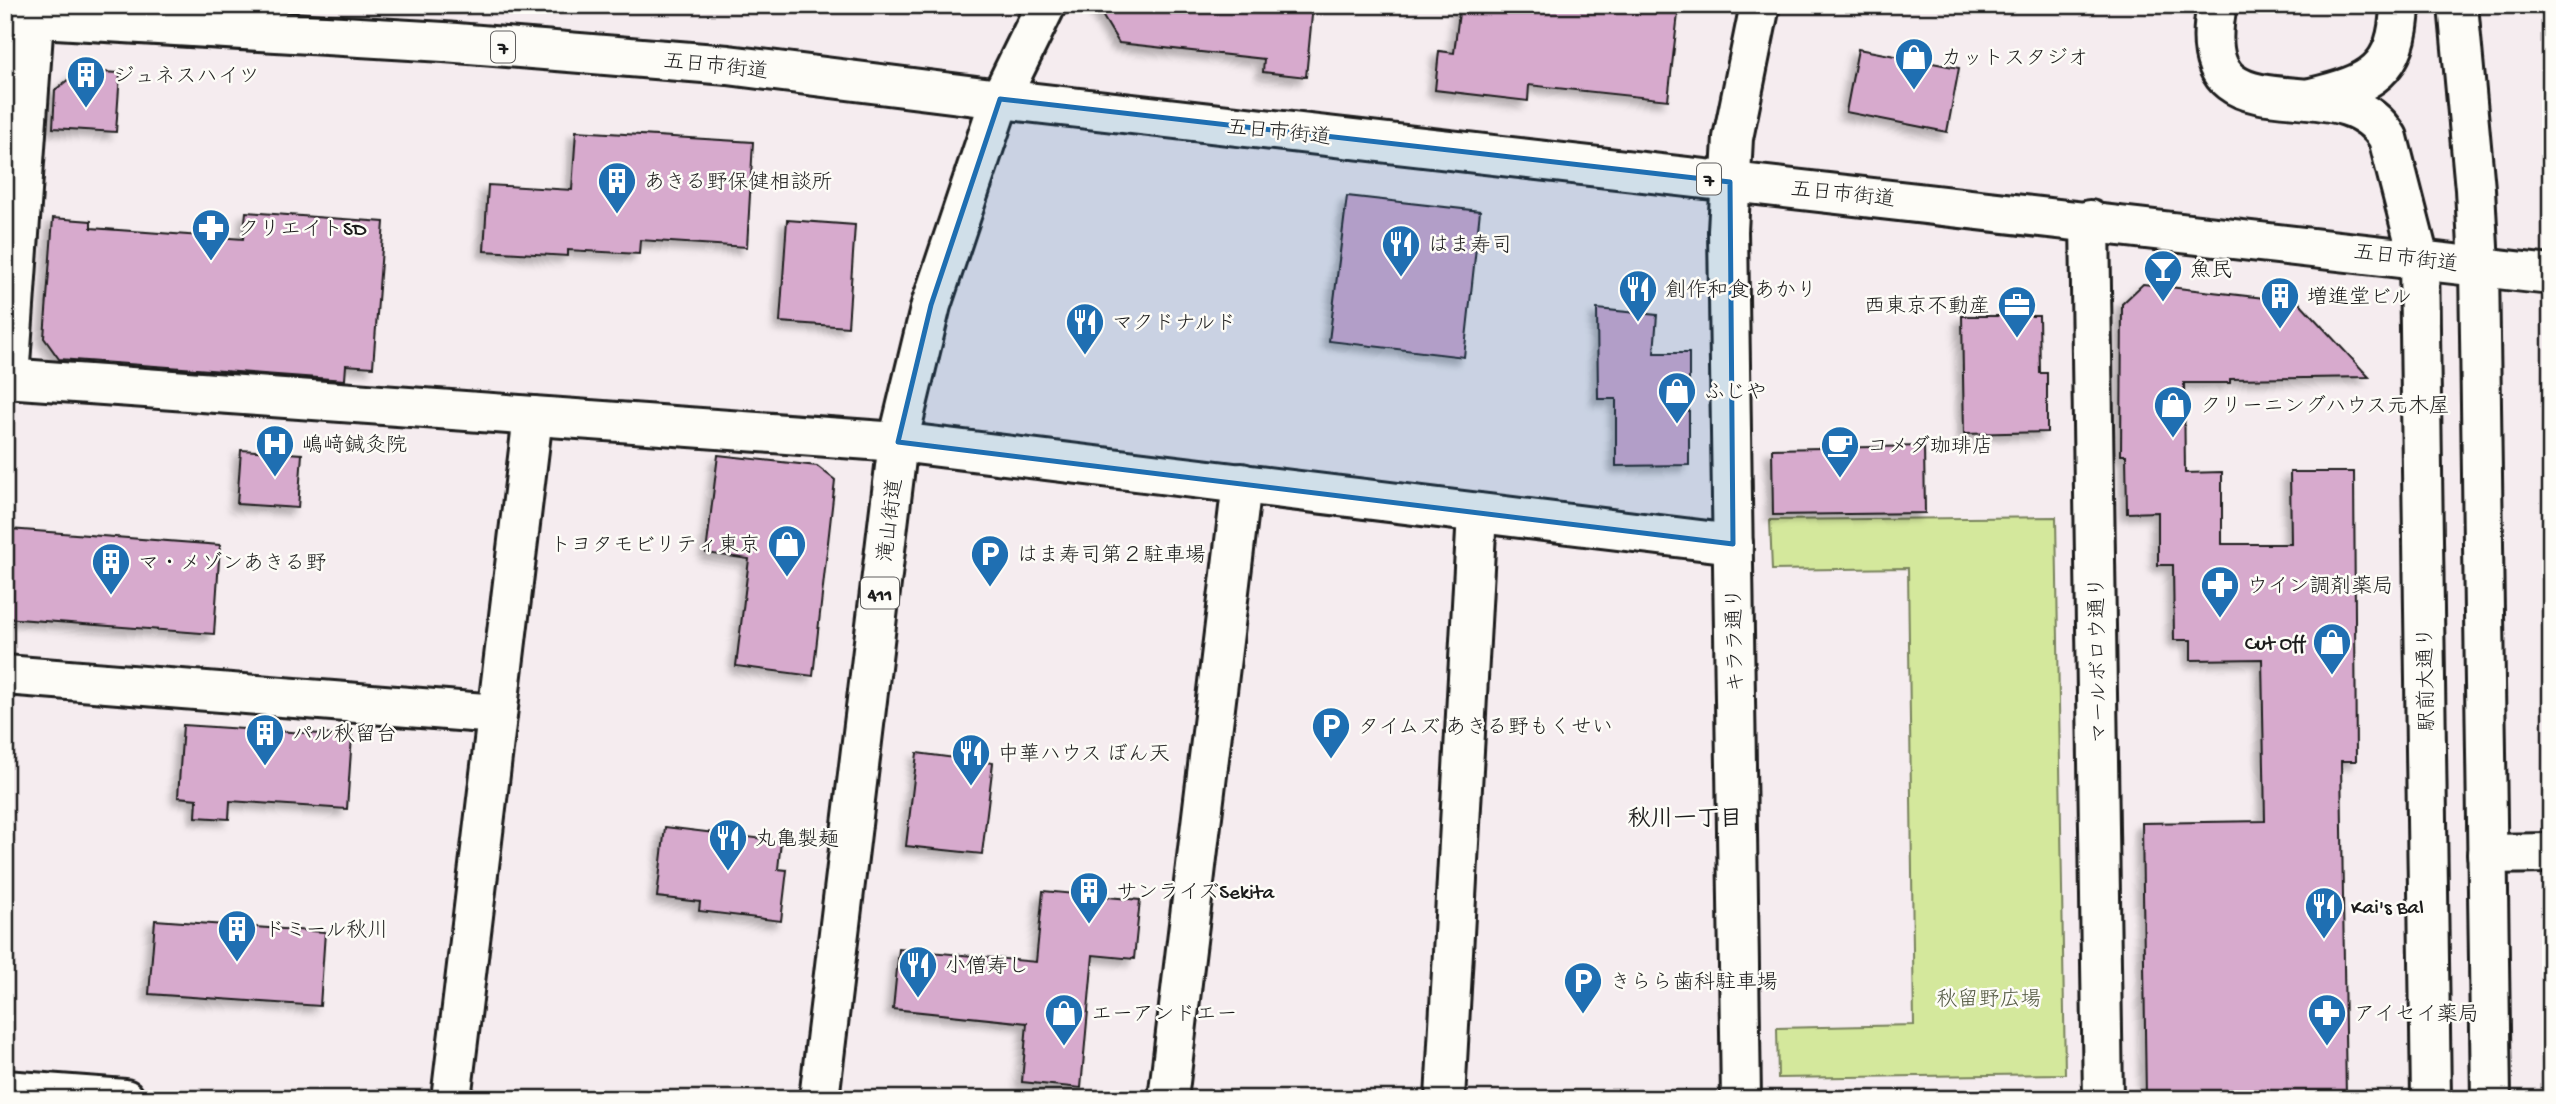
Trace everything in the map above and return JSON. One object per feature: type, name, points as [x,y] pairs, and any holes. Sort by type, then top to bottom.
[{"type":"main road","name":"滝山街道","points":[[819,1099],[898,442],[931,305],[1000,99],[1046,5]]},
{"type":"main road","name":"キララ通り","points":[[1741,1099],[1730,181],[1733,138],[1760,5]]},
{"type":"main road","name":"駅前大通り","points":[[2217,5],[2212,31],[2213,50],[2220,73],[2239,89],[2362,110],[2381,125],[2388,138],[2418,259],[2431,1099]]},
{"type":"main road","points":[[2309,99],[2361,82],[2386,64],[2399,33],[2400,5]]},
{"type":"main road","points":[[2458,5],[2475,189],[2479,266],[2491,1099]]},
{"type":"main road","name":"五日市街道","points":[[21,13],[444,42],[728,65],[1000,99],[2090,220],[2551,275]]},
{"type":"main road","points":[[21,13],[7,378],[898,442],[1733,544]]},
{"type":"main road","name":"マールボロウ通り","points":[[2090,220],[2103,1099]]},
{"type":"main road","points":[[451,1099],[533,415]]},
{"type":"main road","points":[[1168,1099],[1242,483]]},
{"type":"main road","points":[[1445,1099],[1477,513]]},
{"type":"main road","points":[[5,676],[497,714]]},
{"type":"main road","points":[[2487,854],[2551,853]]},
{"type":"main road","points":[[24,1093],[125,1099]]},
{"type":"highlighted area","points":[[1000,99],[1730,182],[1733,544],[898,442],[931,305]]},
{"type":"green space","name":"秋留野広場","points":[[2056,517],[2065,1074],[1778,1078],[1777,1028],[1914,1025],[1908,568],[1772,570],[1770,520]]},
{"type":"building","points":[[1096,5],[1313,5],[1306,77],[1263,72],[1264,59],[1119,43]]},
{"type":"building","points":[[1460,5],[1679,5],[1668,100],[1529,85],[1528,101],[1435,90],[1439,51],[1454,53]]},
{"type":"building","points":[[1858,49],[1959,68],[1947,132],[1846,112]]},
{"type":"building","name":"ジュネスハイツ","points":[[79,71],[120,73],[116,132],[53,128],[55,90]]},
{"type":"building","name":"あきる野保健相談所","points":[[576,131],[753,142],[747,247],[640,240],[639,254],[568,250],[568,256],[484,251],[488,185],[572,190]]},
{"type":"building","points":[[1347,196],[1480,211],[1464,357],[1329,341]]},
{"type":"building","points":[[246,212],[384,222],[373,367],[346,365],[345,380],[59,359],[44,338],[53,218],[91,221],[91,228],[243,239]]},
{"type":"building","points":[[787,220],[855,225],[848,327],[780,322]]},
{"type":"building","points":[[2143,284],[2299,302],[2369,377],[2230,379],[2230,383],[2184,383],[2185,473],[2222,472],[2222,544],[2291,544],[2290,472],[2354,472],[2356,761],[2341,761],[2346,1099],[2146,1099],[2142,823],[2265,821],[2262,659],[2191,660],[2191,640],[2174,640],[2173,565],[2158,565],[2158,512],[2127,513],[2126,455],[2121,455],[2122,304]]},
{"type":"building","points":[[1597,309],[1657,315],[1654,353],[1689,353],[1689,465],[1616,466],[1616,399],[1598,399]]},
{"type":"building","points":[[1962,316],[2039,316],[2040,373],[2047,373],[2047,432],[1964,434]]},
{"type":"building","points":[[1924,446],[1925,513],[1773,515],[1772,449]]},
{"type":"building","points":[[241,450],[302,454],[298,508],[237,504]]},
{"type":"building","points":[[718,455],[817,466],[835,480],[813,676],[736,666],[749,559],[706,553]]},
{"type":"building","name":"マ・メゾンあきる野","points":[[9,529],[220,545],[214,634],[5,618]]},
{"type":"building","name":"パル秋留台","points":[[183,725],[352,736],[347,809],[230,801],[229,819],[196,817],[197,799],[178,797]]},
{"type":"building","points":[[917,753],[993,763],[982,854],[906,846]]},
{"type":"building","points":[[665,827],[781,841],[778,869],[787,870],[781,921],[699,911],[700,902],[657,897]]},
{"type":"building","points":[[1043,891],[1140,900],[1134,959],[1093,955],[1081,1088],[1022,1082],[1027,1023],[893,1009],[899,949],[1036,962]]},
{"type":"building","name":"ドミール秋川","points":[[155,920],[325,932],[320,1006],[149,994]]},
{"type":"place","name":"カットスタジオ","points":[[1914,91]]},
{"type":"place","name":"ジュネスハイツ","points":[[86,109]]},
{"type":"place","name":"あきる野保健相談所","points":[[617,215]]},
{"type":"place","name":"クリエイトSD","points":[[211,262]]},
{"type":"place","name":"はま寿司","points":[[1401,278]]},
{"type":"place","name":"魚民","points":[[2163,303]]},
{"type":"place","name":"創作和食 あかり","points":[[1638,323]]},
{"type":"place","name":"増進堂ビル","points":[[2280,330]]},
{"type":"place","name":"西東京不動産","points":[[2017,339]]},
{"type":"place","name":"マクドナルド","points":[[1085,356]]},
{"type":"place","name":"ふじや","points":[[1677,425]]},
{"type":"place","name":"クリーニングハウス元木屋","points":[[2173,439]]},
{"type":"place","name":"嶋﨑鍼灸院","points":[[275,478]]},
{"type":"place","name":"コメダ珈琲店","points":[[1840,479]]},
{"type":"place","name":"トヨタモビリティ東京","points":[[787,578]]},
{"type":"place","name":"はま寿司第２駐車場","points":[[990,588]]},
{"type":"place","name":"マ・メゾンあきる野","points":[[111,596]]},
{"type":"place","name":"ウイン調剤薬局","points":[[2220,619]]},
{"type":"place","name":"Cut Off","points":[[2332,676]]},
{"type":"place","name":"タイムズ あきる野もくせい","points":[[1331,760]]},
{"type":"place","name":"パル秋留台","points":[[265,767]]},
{"type":"place","name":"中華ハウス ぼん天","points":[[971,787]]},
{"type":"place","name":"丸亀製麺","points":[[728,872]]},
{"type":"place","name":"サンライズSekita","points":[[1089,925]]},
{"type":"place","name":"Kai's Bal","points":[[2324,940]]},
{"type":"place","name":"ドミール秋川","points":[[237,963]]},
{"type":"place","name":"小僧寿し","points":[[918,999]]},
{"type":"place","name":"きらら歯科駐車場","points":[[1583,1015]]},
{"type":"place","name":"エーアンドエー","points":[[1064,1047]]},
{"type":"place","name":"アイセイ薬局","points":[[2327,1047]]},
{"type":"district","name":"秋川一丁目","points":[[1685,817]]}]
